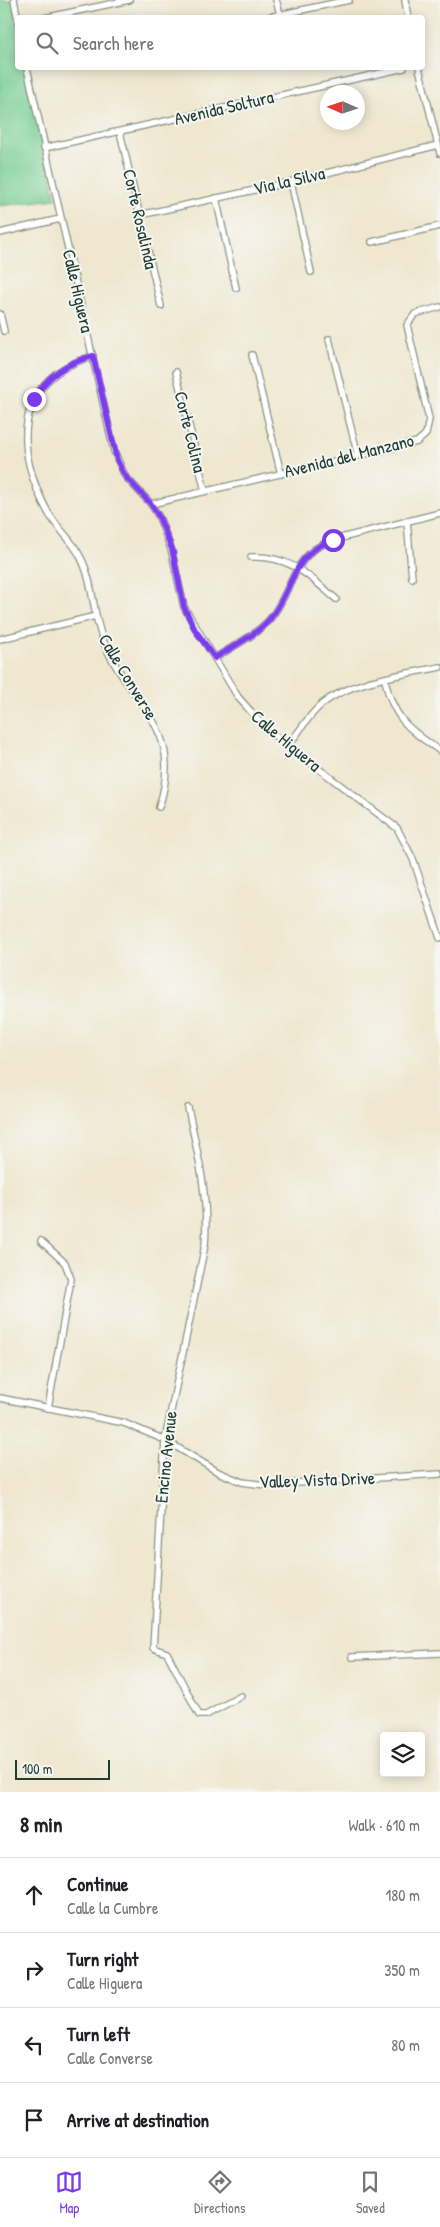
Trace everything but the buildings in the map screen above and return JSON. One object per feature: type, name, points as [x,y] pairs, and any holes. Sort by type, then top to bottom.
[{"type":"street","points":[[14,0],[17,15]]},
{"type":"street","points":[[95,0],[96,7]]},
{"type":"street","points":[[58,15],[130,0]]},
{"type":"street","points":[[276,0],[280,14]]},
{"type":"street","points":[[276,15],[349,0]]},
{"type":"street","points":[[405,0],[408,15]]},
{"type":"street","name":"Calle Higuera","points":[[27,70],[60,219],[117,460],[125,476],[151,504],[159,517],[172,549],[184,607],[195,630],[215,658],[243,705],[266,729],[397,828],[413,859],[440,938]]},
{"type":"street","name":"Avenida Soltura","points":[[44,148],[395,70]]},
{"type":"street","points":[[419,70],[440,153]]},
{"type":"street","name":"Corte Rosalinda","points":[[120,132],[160,306]]},
{"type":"street","name":"Via la Silva","points":[[140,215],[291,182],[438,145]]},
{"type":"street","points":[[291,182],[310,272]]},
{"type":"street","points":[[216,198],[236,288]]},
{"type":"street","points":[[0,233],[60,219]]},
{"type":"street","points":[[372,242],[440,226]]},
{"type":"street","name":"Avenida del Manzano","points":[[151,504],[413,443],[426,434],[429,419],[407,326],[415,314],[440,307]]},
{"type":"street","points":[[0,314],[4,331]]},
{"type":"street","points":[[329,339],[358,456]]},
{"type":"street","points":[[252,355],[281,474]]},
{"type":"street","name":"Calle Converse","points":[[93,356],[61,368],[43,385],[30,407],[25,439],[30,466],[45,506],[54,523],[76,549],[84,564],[104,643],[161,736],[166,754],[167,772],[159,807]]},
{"type":"street","name":"Corte Colina","points":[[176,372],[205,491]]},
{"type":"street","points":[[215,658],[266,623],[279,605],[297,568],[312,551],[327,542],[440,513]]},
{"type":"street","points":[[407,521],[412,578]]},
{"type":"street","points":[[251,557],[281,559],[297,568],[336,599]]},
{"type":"street","points":[[0,639],[96,616]]},
{"type":"street","points":[[288,746],[309,718],[331,698],[348,689],[440,667]]},
{"type":"street","points":[[385,680],[393,707],[402,721],[414,733],[440,751]]},
{"type":"street","name":"Encino Avenue","points":[[188,1108],[204,1186],[207,1220],[206,1245],[164,1440],[153,1648],[167,1653],[199,1715],[206,1715],[241,1696]]},
{"type":"street","points":[[41,1241],[65,1263],[71,1279],[48,1408]]},
{"type":"street","name":"Valley Vista Drive","points":[[0,1398],[124,1423],[164,1440],[218,1472],[242,1482],[264,1485],[440,1474]]},
{"type":"street","points":[[352,1657],[440,1652]]},
{"type":"green space","points":[[0,0],[14,0],[16,15],[15,70],[27,70],[56,199],[0,206]]},
{"type":"route","points":[[34,399],[54,373],[76,360],[93,356],[117,460],[125,476],[151,504],[159,517],[172,549],[177,584],[188,618],[215,658],[254,633],[271,618],[292,575],[307,555],[316,548],[333,540]]}]
